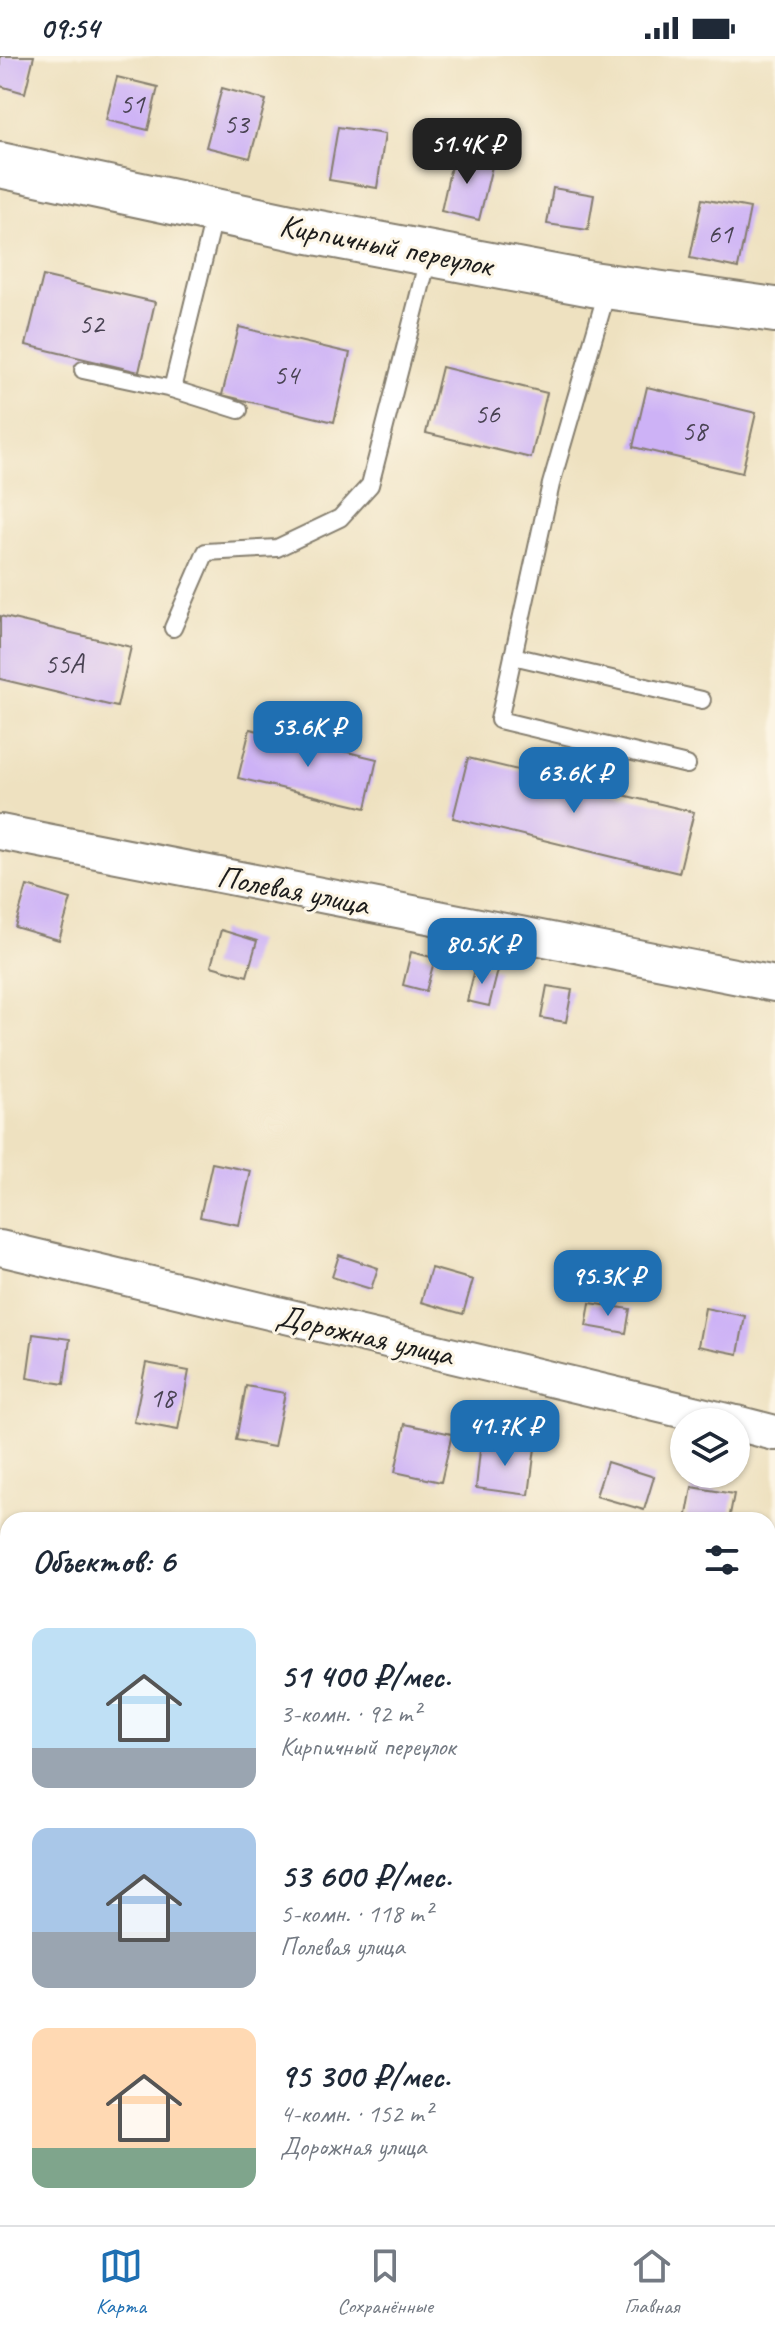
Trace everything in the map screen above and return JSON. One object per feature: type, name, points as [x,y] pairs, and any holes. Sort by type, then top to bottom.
[{"type":"street","name":"Кирпичный переулок","points":[[0,165],[429,254],[609,287],[775,310]]},
{"type":"street","name":"Полевая улица","points":[[0,832],[775,984]]},
{"type":"street","name":"Дорожная улица","points":[[0,1248],[670,1408]]},
{"type":"street","name":"Дорожная улица","points":[[750,1427],[775,1433]]},
{"type":"lane","points":[[172,389],[215,212]]},
{"type":"lane","points":[[173,628],[206,552],[277,548],[340,518],[370,485],[429,254]]},
{"type":"lane","points":[[609,287],[551,484],[499,720],[687,765]]},
{"type":"lane","points":[[83,370],[172,389],[239,410]]},
{"type":"lane","points":[[513,656],[702,700]]},
{"type":"building","points":[[0,56],[34,56],[25,93],[0,86]]},
{"type":"building","points":[[117,77],[158,87],[148,130],[106,120]]},
{"type":"building","points":[[222,88],[266,100],[250,158],[206,147]]},
{"type":"building","points":[[338,127],[385,134],[377,188],[329,180]]},
{"type":"building","points":[[454,153],[493,162],[479,220],[441,211]]},
{"type":"building","points":[[553,188],[594,195],[588,230],[547,224]]},
{"type":"building","points":[[702,199],[750,208],[738,268],[690,258]]},
{"type":"building","points":[[43,276],[155,302],[139,372],[26,345]]},
{"type":"building","points":[[239,327],[350,353],[334,422],[222,395]]},
{"type":"building","points":[[442,367],[547,393],[531,458],[426,433]]},
{"type":"building","points":[[647,387],[756,413],[742,473],[633,447]]},
{"type":"building","points":[[0,616],[131,647],[117,707],[0,679]]},
{"type":"building","points":[[250,729],[377,759],[366,808],[238,778]]},
{"type":"building","points":[[468,758],[694,812],[679,873],[453,818]]},
{"type":"building","points":[[27,886],[71,899],[59,940],[15,927]]},
{"type":"building","points":[[221,930],[257,941],[247,976],[211,966]]},
{"type":"building","points":[[411,952],[435,958],[426,991],[403,985]]},
{"type":"building","points":[[476,965],[498,970],[489,1006],[467,1001]]},
{"type":"building","points":[[547,986],[572,990],[566,1022],[541,1018]]},
{"type":"building","points":[[212,1163],[251,1171],[239,1225],[200,1217]]},
{"type":"building","points":[[339,1255],[378,1268],[371,1289],[332,1277]]},
{"type":"building","points":[[431,1268],[473,1280],[463,1314],[421,1302]]},
{"type":"building","points":[[590,1303],[630,1309],[626,1333],[586,1326]]},
{"type":"building","points":[[705,1308],[745,1316],[738,1354],[698,1346]]},
{"type":"building","points":[[33,1334],[70,1339],[64,1384],[27,1378]]},
{"type":"building","points":[[146,1363],[189,1371],[178,1430],[134,1422]]},
{"type":"building","points":[[246,1386],[285,1393],[274,1447],[236,1440]]},
{"type":"building","points":[[405,1424],[452,1434],[441,1482],[395,1472]]},
{"type":"building","points":[[481,1441],[535,1448],[529,1495],[476,1488]]},
{"type":"building","points":[[607,1462],[654,1477],[644,1510],[596,1496]]},
{"type":"building","points":[[692,1488],[734,1494],[731,1512],[687,1512]]}]
